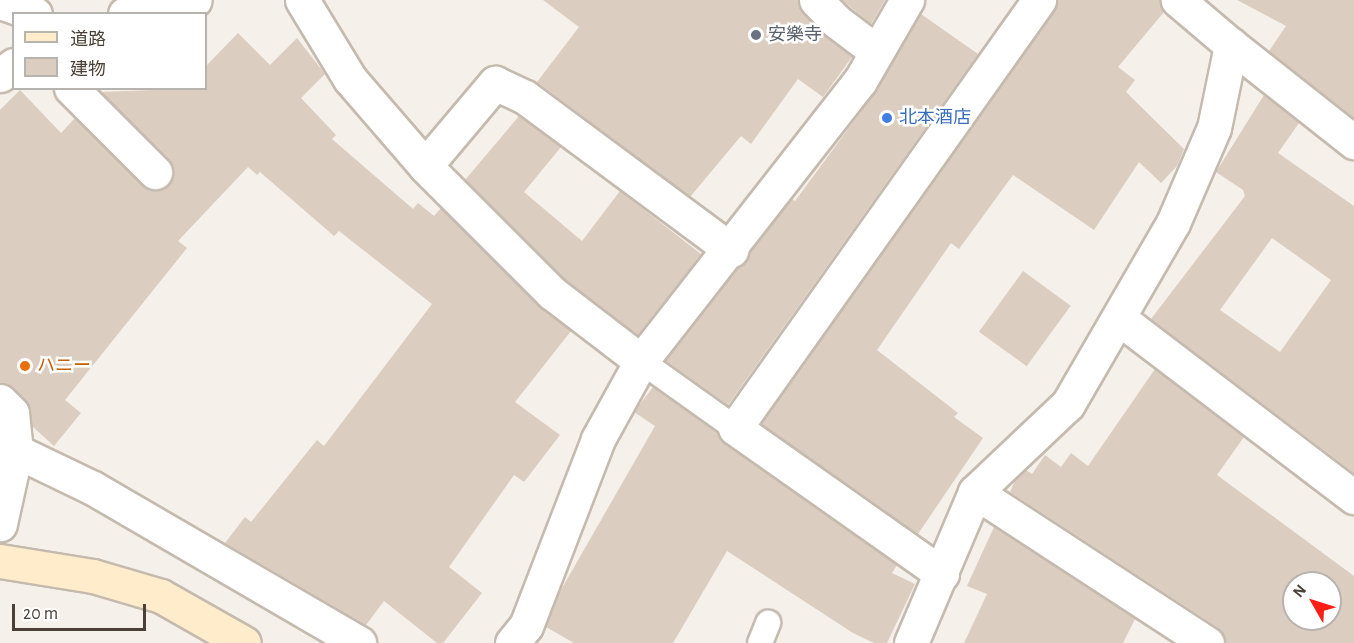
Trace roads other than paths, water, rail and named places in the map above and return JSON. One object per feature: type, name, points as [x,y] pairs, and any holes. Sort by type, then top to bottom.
[{"type":"street","points":[[135,12],[195,0]]},
{"type":"street","points":[[302,0],[350,80],[425,166],[552,292],[641,361]]},
{"type":"street","points":[[816,0],[836,21],[877,52]]},
{"type":"street","points":[[512,643],[525,626],[598,440],[641,361],[731,250],[877,52],[907,0]]},
{"type":"street","points":[[942,574],[735,428],[1039,0]]},
{"type":"street","points":[[1178,0],[1354,142]]},
{"type":"street","points":[[0,2],[29,12]]},
{"type":"street","points":[[911,643],[975,492],[1068,404],[1120,319],[1173,223],[1214,128],[1231,45]]},
{"type":"street","points":[[425,166],[495,83],[525,97],[731,250]]},
{"type":"street","points":[[73,90],[155,172]]},
{"type":"street","points":[[1120,319],[1354,497]]},
{"type":"street","points":[[0,401],[12,413],[0,524]]},
{"type":"street","points":[[8,453],[163,527],[359,643]]},
{"type":"street","points":[[975,492],[1207,643]]},
{"type":"street","points":[[0,561],[93,576],[161,596],[244,643]]},
{"type":"lane","points":[[641,361],[735,428]]},
{"type":"place","name":"安樂寺","points":[[756,35]]},
{"type":"place","name":"北本酒店","points":[[887,118]]},
{"type":"place","name":"ハニー","points":[[25,366]]}]
